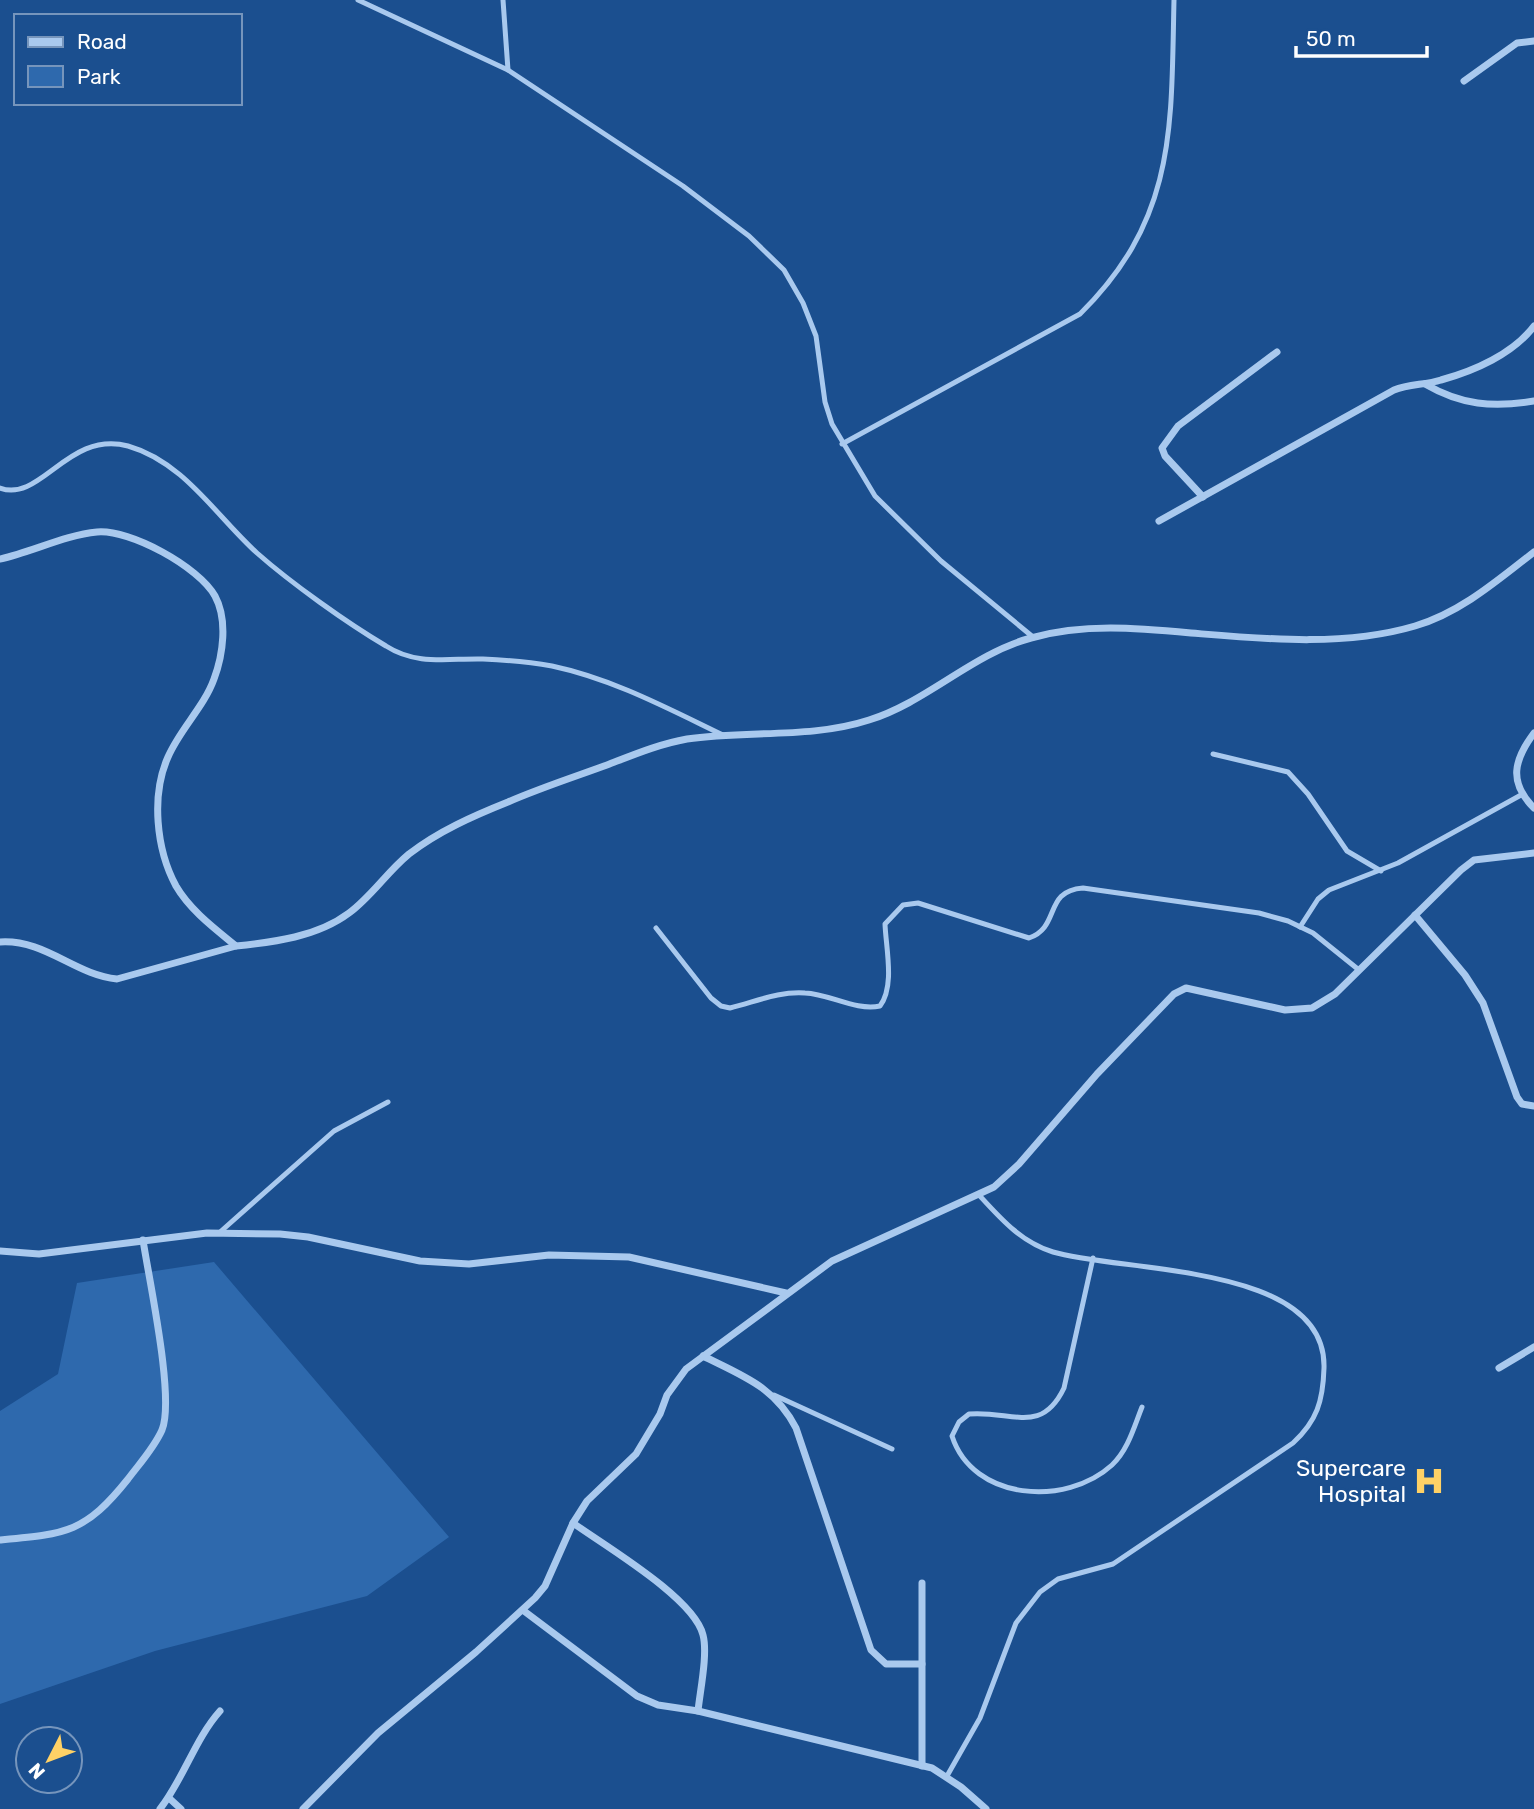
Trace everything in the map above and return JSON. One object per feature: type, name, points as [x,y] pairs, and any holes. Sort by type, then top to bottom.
[{"type":"street","points":[[1464,81],[1517,43],[1534,41]]},
{"type":"street","points":[[1159,521],[1394,390],[1407,385],[1443,380],[1513,349],[1534,328]]},
{"type":"street","points":[[1203,497],[1165,456],[1162,448],[1167,438],[1178,426],[1277,352]]},
{"type":"street","points":[[1425,384],[1455,400],[1472,403],[1534,401]]},
{"type":"street","points":[[0,559],[96,532],[113,532],[134,538],[170,558],[205,584],[215,596],[223,627],[215,678],[168,756],[158,790],[159,827],[166,860],[176,886],[192,907],[236,946]]},
{"type":"street","points":[[0,942],[17,941],[42,948],[99,977],[117,979],[236,946],[263,943],[326,928],[351,912],[383,877],[438,834],[508,802],[654,747],[688,739],[834,728],[867,721],[904,705],[1003,646],[1069,629],[1112,628],[1263,639],[1377,634],[1418,625],[1457,607],[1495,583],[1534,552]]},
{"type":"street","points":[[1534,733],[1520,753],[1516,775],[1521,795],[1534,808]]},
{"type":"street","points":[[303,1809],[378,1733],[524,1611],[545,1586],[573,1523],[587,1501],[636,1454],[648,1437],[675,1381],[703,1356],[832,1261],[979,1195],[1012,1171],[1097,1074],[1174,994],[1186,988],[1285,1010],[1312,1008],[1335,994],[1475,860],[1534,853]]},
{"type":"street","points":[[1415,915],[1465,975],[1483,1003],[1517,1097],[1522,1104],[1534,1106]]},
{"type":"street","points":[[0,1251],[39,1254],[219,1233],[308,1237],[420,1261],[468,1264],[550,1255],[629,1256],[786,1293]]},
{"type":"street","points":[[0,1541],[59,1535],[91,1518],[104,1509],[154,1445],[163,1429],[166,1394],[144,1240]]},
{"type":"street","points":[[1499,1368],[1534,1347]]},
{"type":"street","points":[[703,1356],[774,1395],[796,1428],[871,1650],[886,1664],[922,1664]]},
{"type":"street","points":[[573,1523],[680,1600],[697,1617],[704,1637],[698,1711]]},
{"type":"street","points":[[922,1583],[922,1766]]},
{"type":"street","points":[[524,1611],[637,1696],[658,1706],[698,1711],[922,1766],[947,1776],[986,1809]]},
{"type":"street","points":[[160,1809],[169,1798],[209,1723],[220,1711]]},
{"type":"street","points":[[169,1798],[181,1809]]},
{"type":"lane","points":[[358,0],[508,70],[684,186],[749,236],[784,270],[816,336],[825,402],[842,444],[875,496],[894,518],[941,561],[1033,637]]},
{"type":"lane","points":[[503,0],[508,70]]},
{"type":"lane","points":[[842,444],[1080,314],[1099,295],[1146,224],[1160,187],[1171,122],[1174,0]]},
{"type":"lane","points":[[0,488],[14,491],[31,485],[89,446],[108,442],[131,447],[160,460],[180,475],[258,554],[388,648],[413,658],[440,662],[516,660],[554,667],[620,685],[726,736]]},
{"type":"lane","points":[[1213,754],[1288,772],[1308,794],[1347,851],[1381,871]]},
{"type":"lane","points":[[1300,927],[1318,899],[1329,890],[1381,871],[1521,795]]},
{"type":"lane","points":[[656,928],[721,1006],[730,1008],[785,993],[804,992],[868,1009],[880,1006],[886,998],[885,924],[903,905],[918,903],[1029,938],[1041,934],[1048,925],[1057,899],[1070,889],[1083,888],[1259,914],[1313,933],[1359,971]]},
{"type":"lane","points":[[219,1233],[334,1131],[388,1102]]},
{"type":"lane","points":[[947,1776],[980,1718],[1016,1623],[1040,1592],[1058,1579],[1113,1564],[1127,1556],[1293,1443],[1308,1429],[1318,1414],[1323,1394],[1324,1356],[1306,1317],[1289,1303],[1240,1285],[1053,1252],[1010,1230],[979,1195]]},
{"type":"lane","points":[[1093,1258],[1064,1388],[1056,1403],[1046,1414],[1028,1419],[984,1412],[969,1414],[959,1422],[951,1436],[964,1461],[977,1472],[1003,1485],[1039,1494],[1058,1491],[1093,1478],[1112,1465],[1126,1447],[1142,1407]]},
{"type":"lane","points":[[774,1395],[892,1449]]},
{"type":"green space","points":[[214,1262],[449,1537],[367,1596],[155,1651],[0,1704],[0,1411],[58,1374],[77,1283]]},
{"type":"place","name":"Supercare Hospital","points":[[1429,1481]]}]
